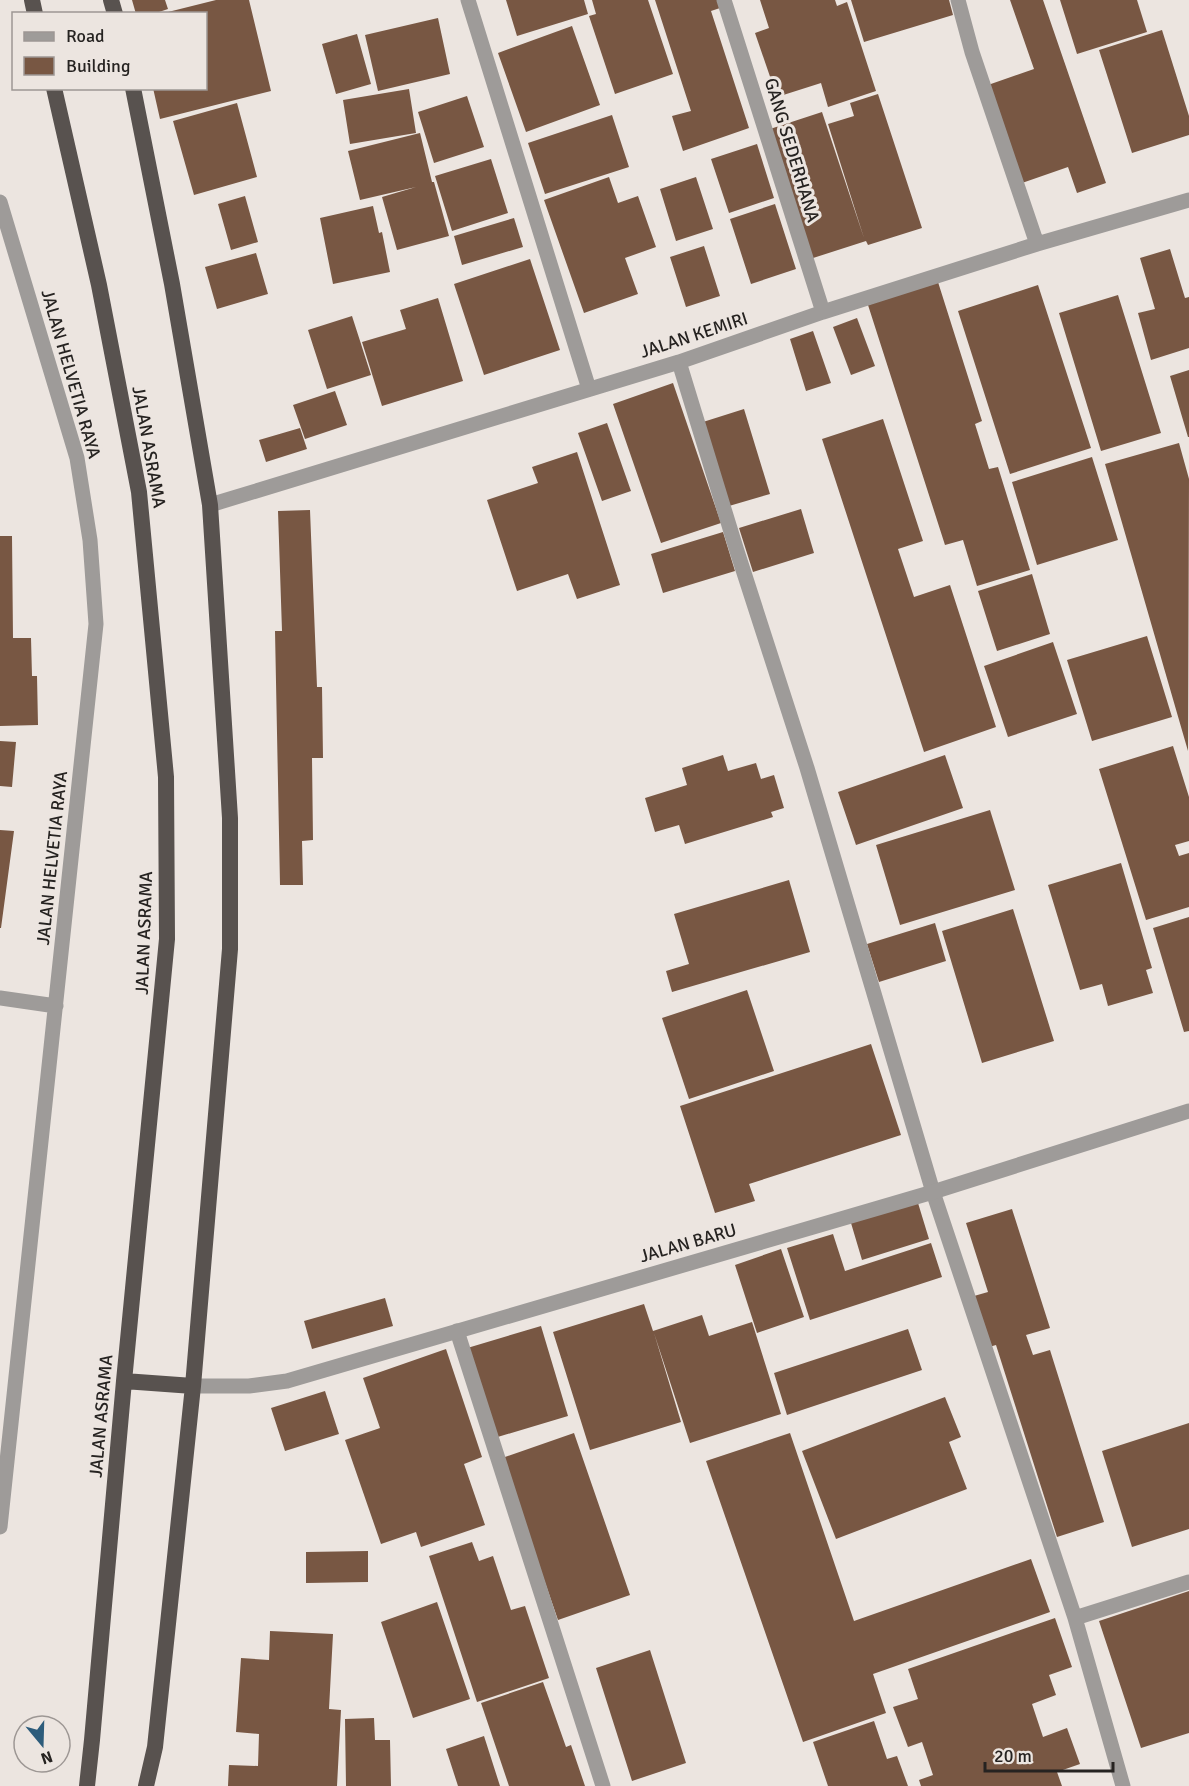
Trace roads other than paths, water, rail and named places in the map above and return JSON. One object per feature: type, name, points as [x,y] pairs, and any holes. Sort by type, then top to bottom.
[{"type":"highway","name":"JALAN ASRAMA","points":[[54,90],[99,285],[139,492],[166,777],[167,939],[87,1786]]},
{"type":"highway","points":[[134,90],[172,284],[210,505],[230,818],[230,949],[193,1386],[155,1747],[146,1786]]},
{"type":"highway","points":[[124,1381],[193,1386]]},
{"type":"street","points":[[468,0],[589,389]]},
{"type":"street","name":"GANG SEDERHANA","points":[[724,0],[823,312]]},
{"type":"street","points":[[958,0],[972,52],[1037,244]]},
{"type":"street","name":"JALAN KEMIRI","points":[[210,505],[679,362],[823,312],[1037,244],[1189,200]]},
{"type":"street","name":"JALAN HELVETIA RAYA","points":[[0,202],[76,458],[90,540],[96,624],[0,1527]]},
{"type":"street","points":[[679,362],[807,768],[933,1192],[1075,1618],[1124,1786]]},
{"type":"street","points":[[0,998],[56,1006]]},
{"type":"street","name":"JALAN BARU","points":[[193,1386],[249,1386],[287,1382],[457,1330],[933,1192],[1189,1111]]},
{"type":"street","points":[[457,1330],[603,1786]]},
{"type":"street","points":[[1075,1618],[1189,1582]]}]
